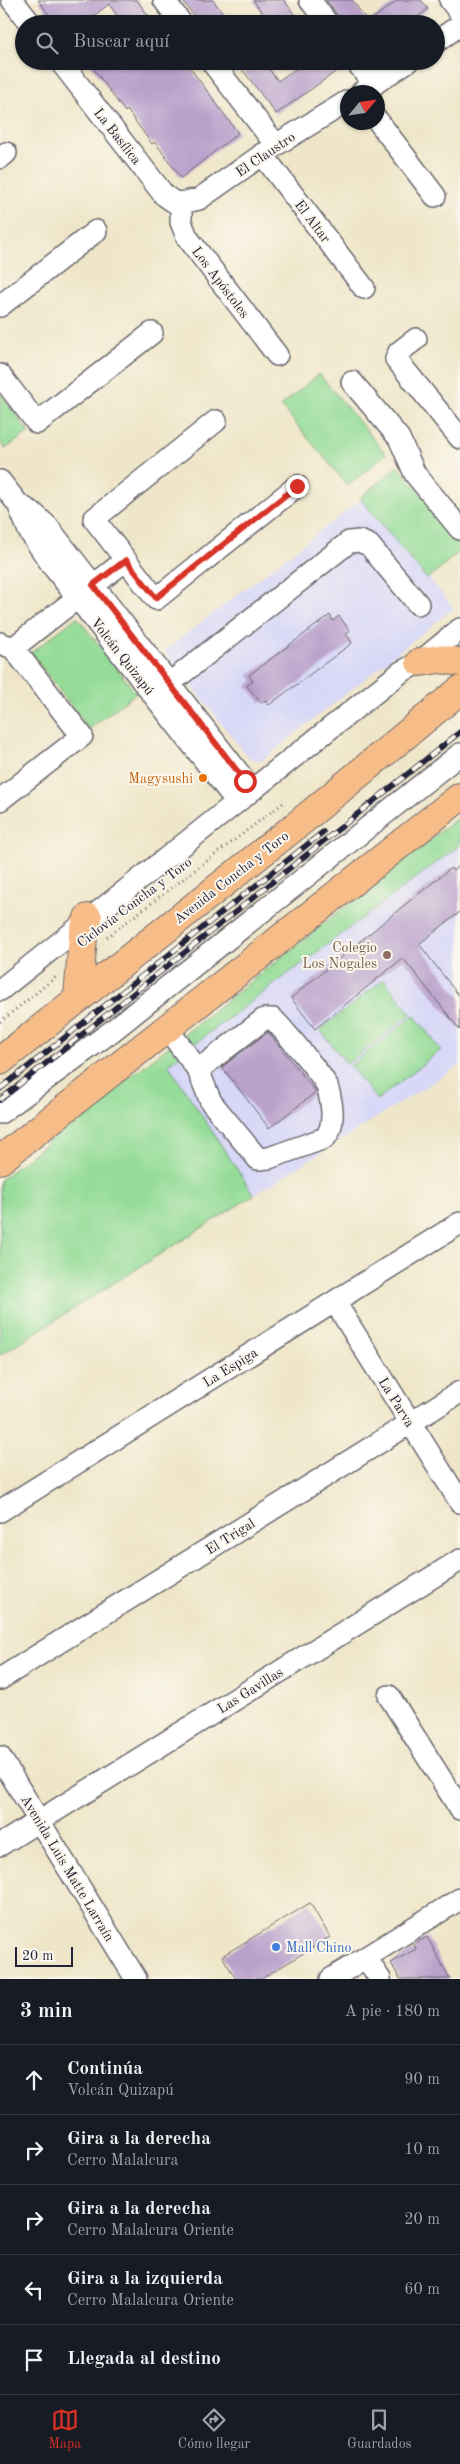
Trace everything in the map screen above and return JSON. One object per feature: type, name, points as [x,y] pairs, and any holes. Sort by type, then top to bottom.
[{"type":"main road","points":[[420,662],[438,659],[460,662]]},
{"type":"main road","name":"Avenida Concha y Toro","points":[[0,1060],[298,824],[460,690]]},
{"type":"main road","points":[[0,1160],[460,797]]},
{"type":"main road","points":[[78,998],[83,936],[88,918]]},
{"type":"street","points":[[12,0],[24,15]]},
{"type":"street","points":[[164,0],[175,15]]},
{"type":"street","points":[[310,0],[321,15]]},
{"type":"street","points":[[450,0],[460,12]]},
{"type":"street","points":[[445,36],[460,25]]},
{"type":"street","name":"La Basílica","points":[[67,70],[164,194],[174,202],[181,204]]},
{"type":"street","name":"El Altar","points":[[217,70],[364,288]]},
{"type":"street","points":[[360,70],[366,85]]},
{"type":"street","points":[[374,85],[395,70]]},
{"type":"street","name":"El Claustro","points":[[181,204],[199,199],[269,149],[340,106]]},
{"type":"street","points":[[385,129],[435,196]]},
{"type":"street","name":"Los Apóstoles","points":[[181,204],[181,222],[184,232],[277,354]]},
{"type":"street","points":[[0,306],[96,231]]},
{"type":"street","points":[[0,375],[37,423],[152,333]]},
{"type":"street","points":[[416,339],[399,352],[396,359],[460,438]]},
{"type":"street","points":[[352,382],[399,438],[415,474],[460,529]]},
{"type":"street","points":[[216,421],[94,519],[156,598],[297,486]]},
{"type":"street","name":"Volcán Quizapú","points":[[0,481],[18,504],[41,549],[85,591],[170,684],[245,796]]},
{"type":"street","points":[[170,684],[349,542],[359,541],[369,545],[418,604]]},
{"type":"street","points":[[0,800],[82,736],[7,645],[126,560]]},
{"type":"street","name":"Volcán Quizapú","points":[[85,591],[245,796]]},
{"type":"street","points":[[0,990],[88,918],[401,672],[420,662],[460,630]]},
{"type":"street","points":[[0,1113],[112,1031],[460,754]]},
{"type":"street","points":[[166,1028],[198,1070],[211,1102],[258,1159],[269,1158],[325,1138],[330,1132],[332,1119],[326,1085],[273,1019],[264,1019],[198,1070]]},
{"type":"street","points":[[0,1130],[112,1031]]},
{"type":"street","name":"La Espiga","points":[[0,1511],[460,1223]]},
{"type":"street","name":"La Parva","points":[[335,1302],[460,1502]]},
{"type":"street","name":"El Trigal","points":[[0,1679],[460,1392]]},
{"type":"street","name":"Las Gavillas","points":[[0,1845],[460,1560]]},
{"type":"street","points":[[389,1696],[460,1809]]},
{"type":"street","name":"Avenida Luis Matte Larraín","points":[[0,1757],[136,1979]]},
{"type":"street","points":[[332,1979],[460,1899]]},
{"type":"street","points":[[366,1958],[380,1979]]},
{"type":"path","name":"Ciclovía Concha y Toro","points":[[0,1022],[81,957],[283,802]]},
{"type":"shaded area","points":[[362,499],[454,608],[261,761],[249,758],[164,651]]},
{"type":"shaded area","name":"Colegio Los Nogales","points":[[460,845],[460,1065],[254,1195],[168,1064]]},
{"type":"green space","points":[[319,374],[386,454],[348,486],[281,406]]},
{"type":"green space","points":[[0,393],[29,432],[5,449],[0,442]]},
{"type":"green space","points":[[398,466],[460,540],[460,551],[427,579],[360,498]]},
{"type":"green space","points":[[77,617],[136,693],[89,729],[31,653]]},
{"type":"green space","points":[[460,816],[460,845],[168,1064],[254,1195],[0,1355],[0,1180]]},
{"type":"green space","points":[[384,979],[411,1014],[347,1064],[320,1030]]},
{"type":"green space","points":[[414,1015],[441,1050],[377,1100],[350,1066]]},
{"type":"building","points":[[38,0],[137,0],[148,15],[117,15],[109,4],[95,15],[49,15]]},
{"type":"building","points":[[182,0],[213,0],[224,15],[193,15]]},
{"type":"building","points":[[253,0],[284,0],[295,15],[264,15]]},
{"type":"building","points":[[326,0],[352,0],[363,15],[337,15]]},
{"type":"building","points":[[398,0],[421,0],[428,9],[420,15],[378,15]]},
{"type":"building","points":[[95,70],[192,70],[238,133],[181,178],[155,142],[152,144],[127,110],[125,112]]},
{"type":"building","points":[[243,70],[270,70],[278,81],[294,70],[338,70],[276,114]]},
{"type":"building","points":[[330,615],[333,621],[339,616],[350,631],[346,634],[352,643],[269,705],[265,700],[261,703],[247,686],[253,681],[249,675]]},
{"type":"building","points":[[460,865],[460,912],[419,944],[460,997],[460,1030],[403,958],[315,1029],[291,998],[451,868],[453,871]]},
{"type":"building","points":[[268,1032],[316,1092],[269,1128],[222,1067]]},
{"type":"building","name":"Mall Chino","points":[[310,1903],[330,1937],[261,1979],[236,1979],[222,1956]]},
{"type":"building","points":[[427,1937],[450,1979],[400,1979],[391,1963],[416,1949],[414,1944]]},
{"type":"railway","points":[[0,1100],[460,732]]},
{"type":"railway","points":[[0,1089],[323,832]]},
{"type":"place","name":"Magysushi","points":[[203,778]]},
{"type":"place","name":"Colegio Los Nogales","points":[[387,955]]},
{"type":"place","name":"Mall Chino","points":[[276,1947]]},
{"type":"route","points":[[245,781],[93,585],[126,560],[156,598],[297,486]]}]
